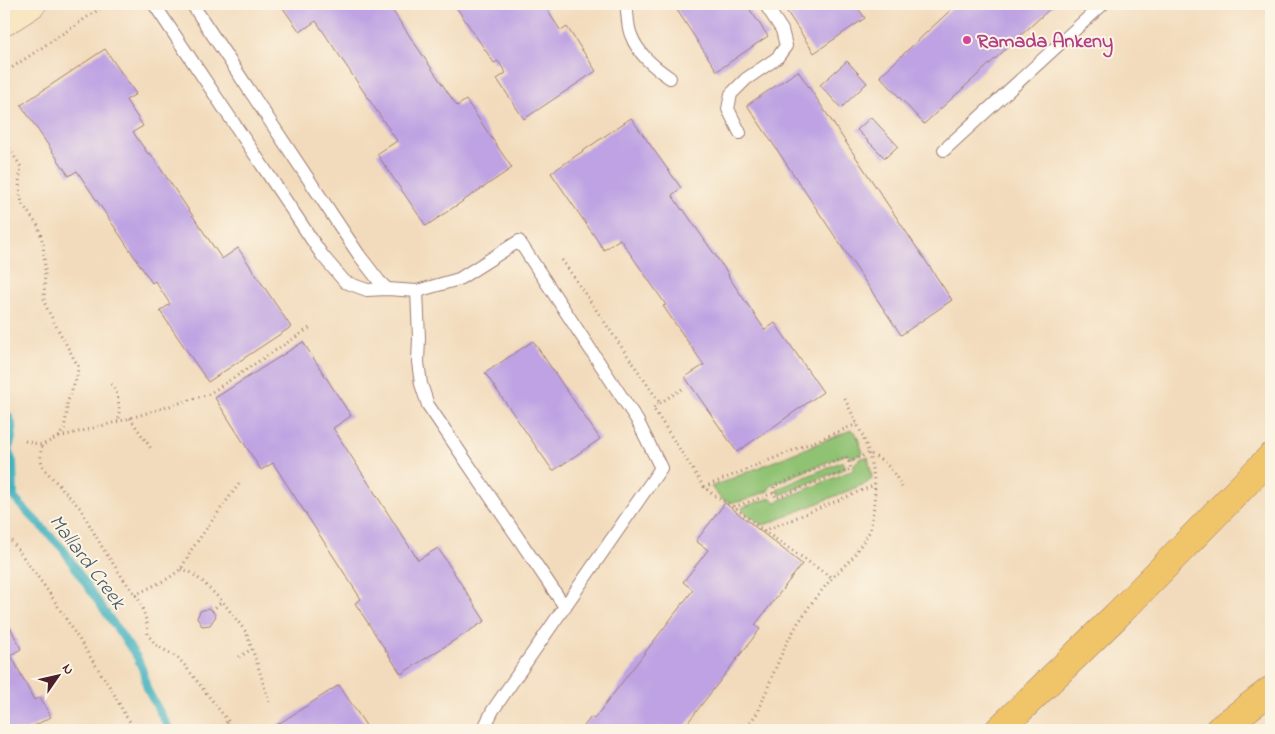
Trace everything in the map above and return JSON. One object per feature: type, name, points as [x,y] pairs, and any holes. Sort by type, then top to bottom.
[{"type":"highway","points":[[999,730],[1117,615],[1271,457]]},
{"type":"highway","points":[[1219,730],[1271,690]]},
{"type":"main road","points":[[4,22],[32,4]]},
{"type":"lane","points":[[154,4],[322,255],[345,282],[367,290],[387,289],[417,292],[459,279],[519,241],[637,420],[661,468],[493,710],[484,730]]},
{"type":"lane","points":[[192,4],[359,256],[379,282],[387,289]]},
{"type":"lane","points":[[626,4],[630,34],[642,54],[656,68],[670,78]]},
{"type":"lane","points":[[740,133],[728,109],[731,94],[746,79],[778,58],[786,46],[782,30],[764,4]]},
{"type":"lane","points":[[944,150],[1103,4]]},
{"type":"lane","points":[[417,292],[418,362],[421,384],[428,405],[565,607]]},
{"type":"path","points":[[4,73],[107,4]]},
{"type":"path","points":[[4,140],[21,167],[20,196],[23,205],[38,226],[44,243],[44,302],[78,366],[77,377],[67,403],[64,428],[58,437]]},
{"type":"path","points":[[562,260],[660,403]]},
{"type":"path","points":[[24,441],[42,446],[58,437],[209,394],[312,327]]},
{"type":"path","points":[[111,384],[115,389],[119,402],[119,421]]},
{"type":"path","points":[[685,387],[653,408],[704,487],[832,578]]},
{"type":"path","points":[[744,730],[758,712],[786,644],[798,623],[813,601],[852,557],[870,531],[876,485],[869,453],[844,397]]},
{"type":"path","points":[[130,418],[152,450]]},
{"type":"path","points":[[704,487],[857,424]]},
{"type":"path","points":[[42,446],[40,454],[41,463],[45,470],[80,508],[102,547],[135,594],[144,613],[148,635],[156,644],[178,658],[234,730]]},
{"type":"path","points":[[849,462],[869,453]]},
{"type":"path","points":[[869,453],[881,459],[889,466],[902,487]]},
{"type":"path","points":[[846,457],[849,462],[851,468],[776,498],[774,493],[774,486],[846,457]]},
{"type":"path","points":[[135,594],[170,578],[181,569],[192,549],[239,484]]},
{"type":"path","points":[[764,531],[876,485]]},
{"type":"path","points":[[734,508],[774,493]]},
{"type":"path","points":[[4,534],[13,543],[48,591],[136,730]]},
{"type":"path","points":[[181,569],[190,572],[222,601],[246,632],[269,702]]},
{"type":"path","points":[[212,611],[222,601]]},
{"type":"path","points":[[239,657],[252,649]]},
{"type":"path","points":[[218,730],[228,720]]},
{"type":"green space","points":[[851,430],[856,433],[863,453],[852,458],[847,454],[771,485],[768,491],[742,501],[731,502],[724,500],[711,487]]},
{"type":"green space","points":[[868,457],[872,478],[867,483],[767,524],[762,525],[742,510],[743,507],[771,498],[776,502],[853,470],[854,464],[861,458]]},
{"type":"green space","points":[[843,461],[846,468],[780,495],[777,489]]},
{"type":"building","points":[[280,4],[388,4],[457,106],[466,100],[512,168],[426,226],[377,154],[397,141],[316,21],[300,32]]},
{"type":"building","points":[[454,4],[543,4],[561,31],[567,27],[596,71],[524,119],[497,79],[506,73],[498,61],[494,63]]},
{"type":"building","points":[[673,4],[746,4],[768,36],[717,71]]},
{"type":"building","points":[[782,4],[855,4],[865,18],[814,53]]},
{"type":"building","name":"Ramada Ankeny","points":[[957,4],[1055,4],[924,124],[880,76]]},
{"type":"building","points":[[105,49],[136,94],[126,100],[143,126],[133,132],[148,154],[150,153],[222,259],[238,248],[291,327],[208,382],[160,311],[170,304],[155,281],[152,283],[77,171],[69,176],[21,105]]},
{"type":"building","points":[[847,61],[867,83],[841,108],[820,85]]},
{"type":"building","points":[[798,71],[952,300],[901,335],[747,105]]},
{"type":"building","points":[[871,117],[898,146],[885,158],[857,130]]},
{"type":"building","points":[[631,118],[681,188],[672,195],[729,275],[765,330],[775,323],[823,392],[737,452],[685,377],[704,365],[663,306],[666,305],[620,239],[604,250],[551,173]]},
{"type":"building","points":[[533,341],[600,439],[553,471],[485,373]]},
{"type":"building","points":[[303,342],[351,416],[333,428],[418,560],[438,548],[485,621],[401,674],[355,603],[361,599],[273,463],[261,470],[215,398]]},
{"type":"building","points":[[725,503],[802,564],[755,625],[760,629],[682,730],[581,730],[591,717],[594,719],[693,590],[683,582],[708,550],[696,541]]},
{"type":"building","points":[[210,608],[216,616],[210,625],[202,626],[197,618],[200,611]]},
{"type":"building","points":[[10,627],[21,649],[11,655],[34,700],[40,697],[51,717],[26,730],[4,730],[4,631]]},
{"type":"building","points":[[339,685],[369,730],[269,730]]},
{"type":"waterway","name":"Mallard Creek","points":[[4,410],[11,419],[13,429],[12,440],[8,450],[13,462],[14,498],[63,549],[137,657],[143,671],[147,689],[170,730]]},
{"type":"place","name":"Ramada Ankeny","points":[[967,40]]}]
